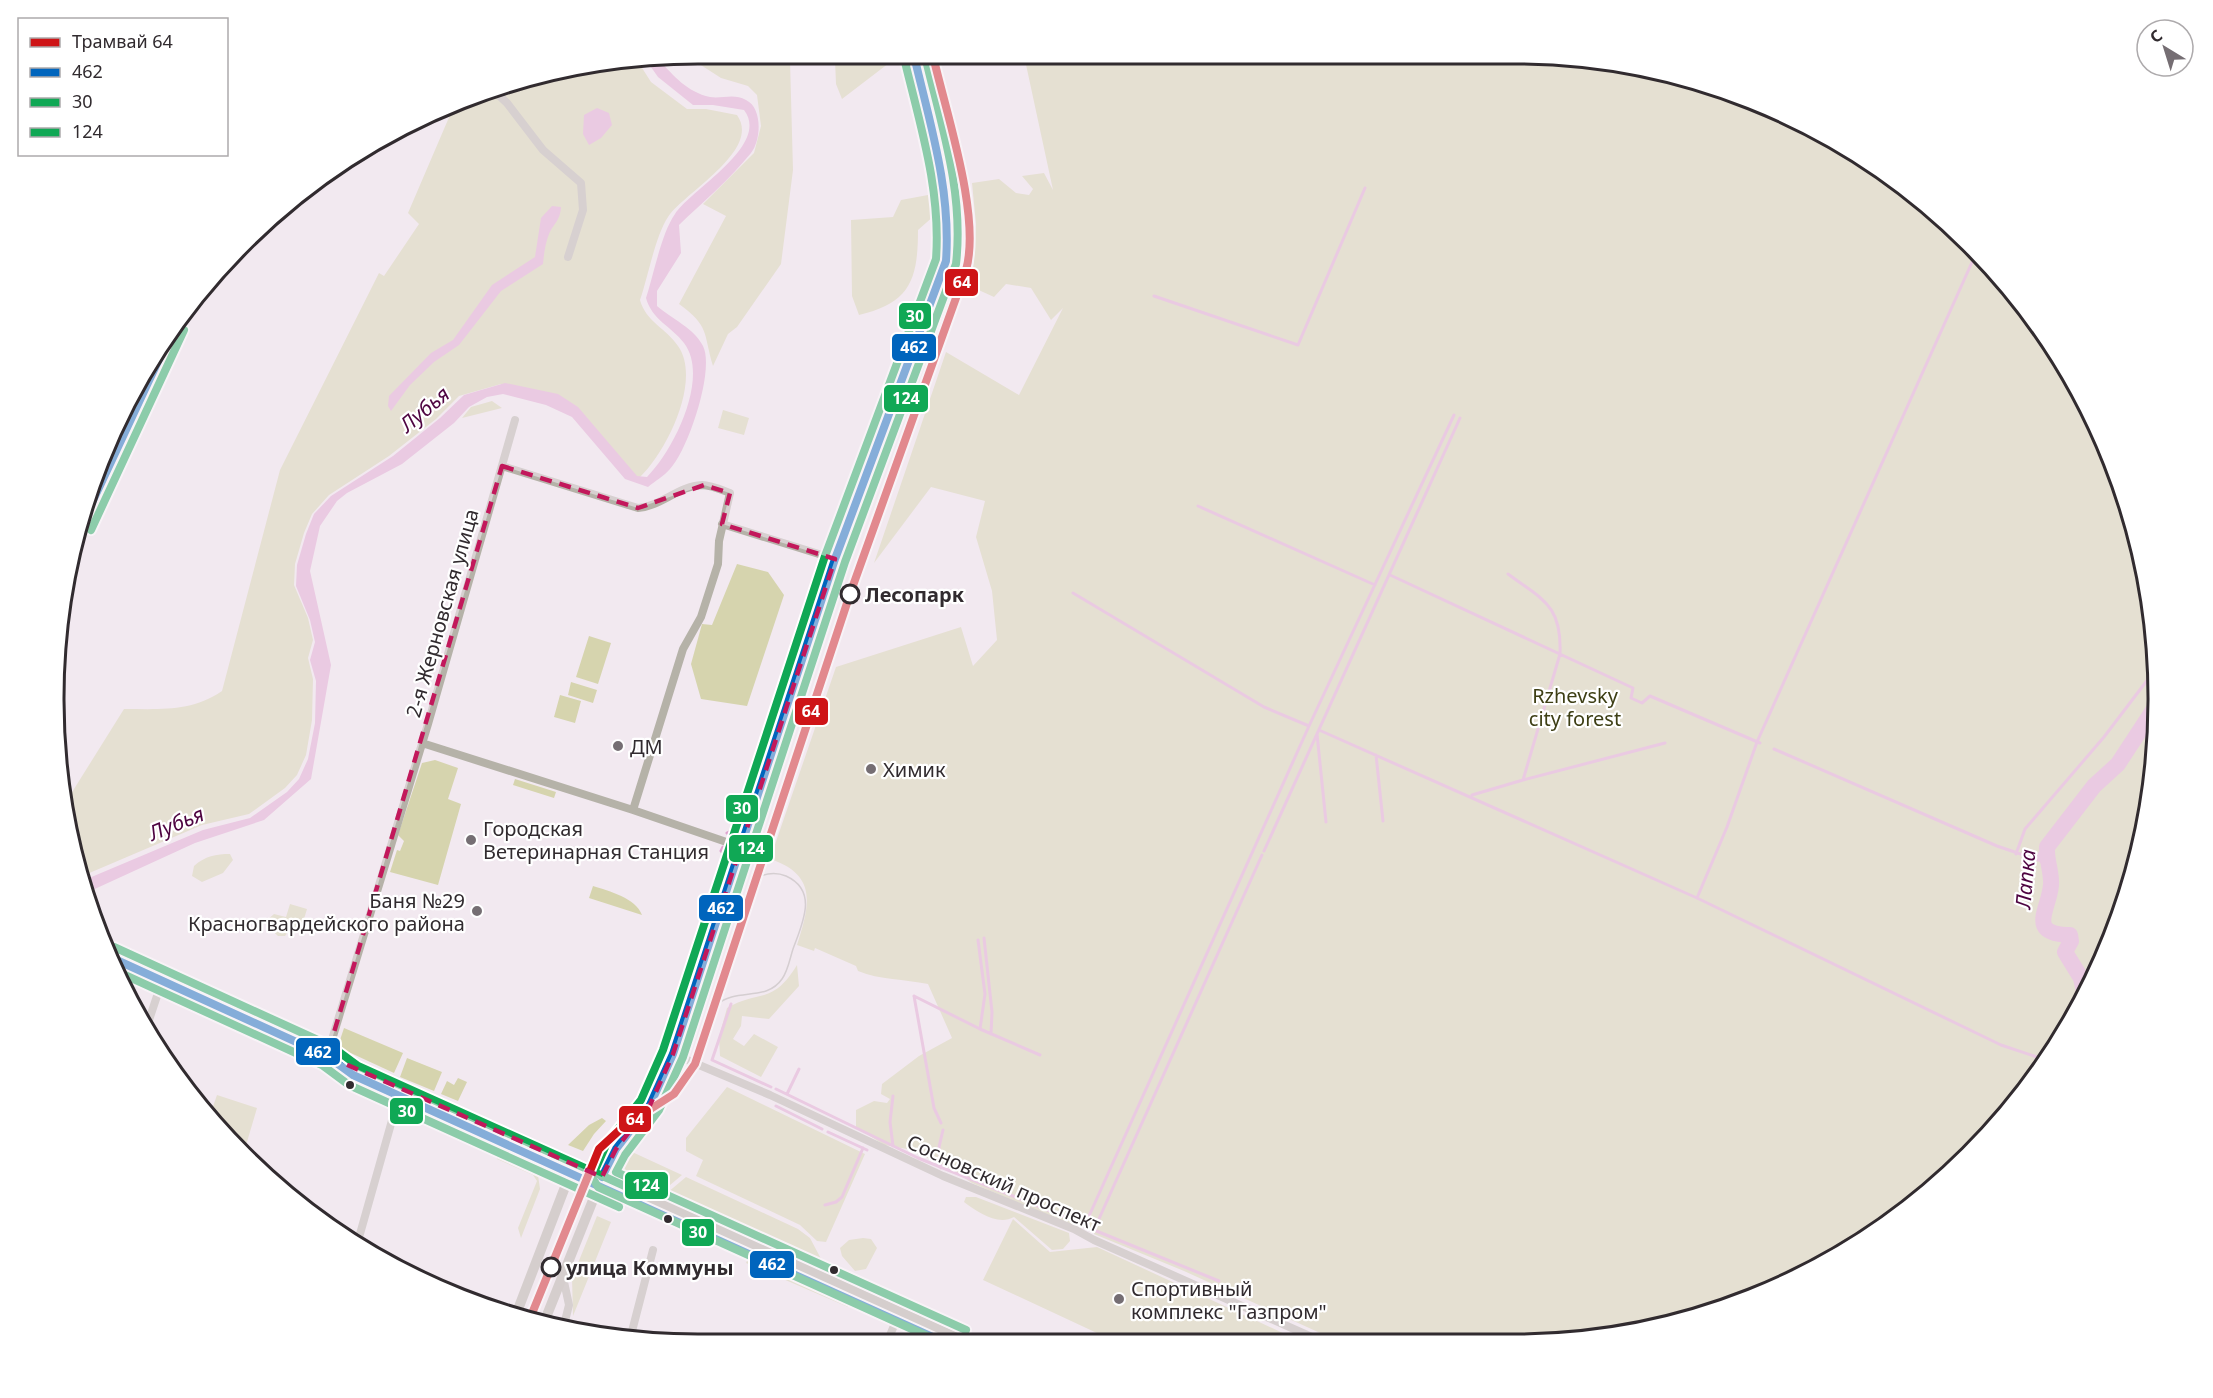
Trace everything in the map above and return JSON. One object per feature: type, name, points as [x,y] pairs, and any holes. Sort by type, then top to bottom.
[{"type":"main road","points":[[547,1315],[600,1181],[616,1149],[650,1105],[673,1054],[835,559],[946,261],[948,224],[944,185],[916,64]]},
{"type":"main road","points":[[110,463],[137,405]]},
{"type":"main road","points":[[122,963],[327,1056],[358,1066],[401,1092],[570,1174],[600,1181],[898,1316],[946,1334]]},
{"type":"main road","points":[[401,1092],[582,1168],[600,1181]]},
{"type":"main road","points":[[519,1307],[570,1174],[582,1168]]},
{"type":"main road","points":[[898,1316],[929,1334]]},
{"type":"street","points":[[500,96],[543,150],[581,183],[583,210],[568,257]]},
{"type":"street","name":"2-я Жерновская улица","points":[[327,1056],[422,743],[515,420]]},
{"type":"street","points":[[502,466],[639,508],[649,507],[687,488],[704,485],[730,493],[722,524],[718,564],[701,618],[683,649],[633,810]]},
{"type":"street","points":[[722,524],[835,559]]},
{"type":"street","points":[[422,743],[741,847]]},
{"type":"street","points":[[150,1016],[162,981]]},
{"type":"street","name":"Сосновский проспект","points":[[673,1054],[770,1095],[943,1176],[1074,1229],[1305,1334]]},
{"type":"street","points":[[359,1235],[401,1092]]},
{"type":"street","points":[[632,1330],[653,1250]]},
{"type":"street","points":[[562,1276],[569,1305],[566,1319]]},
{"type":"street","points":[[890,1334],[898,1316]]},
{"type":"highlighted area","points":[[502,466],[638,508],[704,485],[730,493],[722,524],[835,559],[673,1054],[650,1105],[616,1149],[602,1177],[327,1056]]},
{"type":"green space","points":[[699,64],[790,64],[793,170],[781,264],[737,327],[728,334],[713,366],[701,325],[679,304],[726,216],[703,204],[754,153],[761,126],[757,95],[748,86],[721,78]]},
{"type":"green space","points":[[835,64],[888,64],[842,99],[836,84]]},
{"type":"green space","name":"Rzhevsky city forest","points":[[1026,64],[1514,64],[1555,66],[1597,70],[1678,86],[1718,98],[1795,130],[1867,171],[1932,222],[1963,250],[1991,281],[2042,346],[2083,418],[2100,456],[2115,495],[2136,575],[2143,616],[2148,699],[2143,782],[2136,823],[2115,903],[2100,942],[2083,980],[2042,1052],[1991,1117],[1963,1148],[1932,1176],[1867,1227],[1831,1248],[1757,1285],[1678,1312],[1597,1328],[1555,1332],[1322,1334],[1184,1271],[1094,1234],[1095,1231],[1081,1225],[1068,1224],[972,1183],[946,1166],[907,1149],[884,1145],[856,1127],[856,1110],[874,1101],[887,1103],[890,1099],[881,1094],[882,1084],[919,1056],[952,1038],[928,984],[866,974],[858,971],[856,966],[815,948],[814,951],[797,945],[807,905],[803,883],[797,874],[786,866],[770,859],[836,667],[961,627],[973,666],[997,640],[992,591],[976,537],[985,501],[931,487],[874,563],[946,352],[1019,395],[1063,308],[1051,320],[1031,288],[1006,284],[994,297],[972,287],[976,224],[972,183],[999,179],[1016,193],[1029,195],[1033,189],[1022,176],[1044,173],[1053,190]]},
{"type":"green space","points":[[642,68],[651,82],[687,109],[706,109],[737,115],[742,128],[739,142],[731,156],[677,207],[663,225],[640,300],[651,319],[678,346],[684,360],[686,377],[684,396],[670,433],[661,450],[640,477],[631,476],[573,407],[516,386],[501,384],[459,396],[436,419],[389,456],[329,495],[312,514],[295,564],[294,585],[308,618],[313,640],[308,658],[313,679],[312,720],[306,755],[297,775],[285,788],[249,814],[202,825],[89,873],[72,793],[124,709],[163,709],[187,706],[199,703],[222,691],[280,470],[379,273],[384,276],[419,224],[408,213],[450,116],[495,98],[535,86],[575,77]]},
{"type":"green space","points":[[928,195],[935,215],[918,230],[916,263],[908,287],[890,304],[859,315],[852,296],[851,220],[893,217],[901,200]]},
{"type":"green space","points":[[492,401],[502,408],[462,418],[471,407]]},
{"type":"green space","points":[[723,410],[749,418],[744,435],[718,428]]},
{"type":"green space","points":[[737,564],[768,572],[784,595],[747,706],[701,699],[691,664],[702,624],[712,625]]},
{"type":"green space","points":[[589,636],[611,643],[598,684],[576,677]]},
{"type":"green space","points":[[571,682],[597,690],[593,703],[568,695]]},
{"type":"green space","points":[[560,695],[581,701],[575,723],[554,717]]},
{"type":"green space","points":[[435,760],[458,768],[448,799],[461,804],[438,885],[390,872],[397,850],[400,851],[404,841],[398,835],[422,763]]},
{"type":"green space","points":[[515,779],[556,792],[554,798],[513,785]]},
{"type":"green space","points":[[230,854],[233,860],[223,873],[202,882],[192,876],[194,866],[202,860],[215,855]]},
{"type":"green space","points":[[593,886],[628,900],[639,909],[642,915],[589,898]]},
{"type":"green space","points":[[290,904],[307,909],[301,929],[292,927],[285,936],[278,936],[267,926],[267,920],[274,914],[286,917]]},
{"type":"green space","points":[[797,965],[799,986],[769,1019],[742,1016],[741,1026],[733,1039],[744,1046],[754,1034],[778,1047],[761,1077],[720,1056],[719,1037],[727,1008],[738,1002],[772,992],[788,978]]},
{"type":"green space","points":[[344,1028],[403,1053],[394,1073],[342,1049],[340,1040]]},
{"type":"green space","points":[[407,1058],[442,1072],[434,1091],[400,1077]]},
{"type":"green space","points":[[458,1078],[467,1082],[458,1101],[441,1094],[447,1081],[454,1085]]},
{"type":"green space","points":[[727,1087],[865,1154],[826,1242],[817,1241],[800,1225],[696,1176],[703,1160],[686,1151],[686,1138]]},
{"type":"green space","points":[[217,1095],[257,1108],[246,1144],[222,1117],[213,1106]]},
{"type":"green space","points":[[602,1118],[606,1121],[583,1151],[568,1145],[589,1125]]},
{"type":"green space","points":[[630,1151],[682,1175],[663,1191],[624,1170]]},
{"type":"green space","points":[[496,1154],[538,1175],[540,1189],[521,1238],[518,1228],[537,1181],[533,1175],[497,1159]]},
{"type":"green space","points":[[686,1177],[798,1229],[810,1238],[828,1272],[665,1199],[667,1193]]},
{"type":"green space","points":[[966,1197],[976,1197],[1069,1233],[1070,1241],[1063,1249],[1052,1250],[1014,1217],[1001,1220],[988,1217],[964,1202]]},
{"type":"green space","points":[[597,1216],[611,1222],[573,1316],[572,1278]]},
{"type":"green space","name":"Cпортивный комплекс \"Газпром\"","points":[[1013,1219],[1050,1252],[1097,1247],[1285,1334],[1099,1334],[983,1280]]},
{"type":"green space","points":[[871,1239],[877,1248],[866,1269],[855,1271],[842,1256],[840,1248],[849,1240]]},
{"type":"green space","points":[[748,1259],[849,1303],[848,1307],[746,1263]]},
{"type":"shaded area","points":[[664,66],[682,83],[702,95],[737,97],[746,100],[752,104],[759,125],[757,141],[743,163],[679,225],[681,253],[657,291],[657,306],[694,334],[703,346],[706,357],[703,390],[692,428],[668,472],[648,487],[625,479],[572,417],[546,405],[503,394],[487,397],[469,407],[454,423],[402,464],[347,493],[337,501],[320,526],[310,571],[331,665],[311,779],[264,820],[195,843],[94,889],[90,877],[203,830],[250,818],[287,792],[299,779],[308,759],[315,723],[316,681],[310,660],[315,642],[310,620],[296,586],[297,565],[314,514],[331,496],[393,456],[440,418],[464,395],[505,383],[558,394],[578,407],[637,476],[647,477],[657,465],[668,449],[685,413],[691,393],[693,374],[691,357],[684,343],[657,317],[646,298],[670,222],[684,204],[738,152],[747,138],[749,123],[744,110],[713,105],[693,105],[658,77],[651,67]]},
{"type":"shaded area","points":[[597,108],[609,113],[612,125],[601,138],[589,145],[583,134],[584,115]]},
{"type":"shaded area","points":[[552,206],[561,207],[558,219],[548,238],[543,264],[501,291],[459,345],[434,362],[410,385],[391,411],[388,406],[389,396],[431,353],[453,340],[492,285],[535,257],[541,218]]},
{"type":"shaded area","points":[[2050,843],[2052,861],[2048,869],[2037,860],[2037,854],[2043,846]]},
{"type":"waterway","points":[[1154,296],[1298,345],[1365,188]]},
{"type":"waterway","points":[[1697,898],[1727,827],[1757,742],[1973,261]]},
{"type":"waterway","points":[[829,547],[894,368]]},
{"type":"waterway","points":[[776,1089],[918,1158],[1085,1225],[1309,726],[1454,415]]},
{"type":"waterway","points":[[1264,851],[1460,418]]},
{"type":"waterway","points":[[1198,506],[1375,585]]},
{"type":"waterway","points":[[727,833],[737,828],[795,645],[822,569]]},
{"type":"waterway","points":[[1472,795],[1523,780],[1560,654],[1558,624],[1554,614],[1540,598],[1508,574]]},
{"type":"waterway","points":[[1390,575],[1633,688],[1631,698],[1642,703],[1650,696],[1760,743]]},
{"type":"waterway","points":[[1073,593],[1264,707],[1309,726]]},
{"type":"waterway","points":[[2016,854],[2025,829],[2104,737],[2148,680]]},
{"type":"waterway","name":"Лапка","points":[[2082,982],[2065,952],[2071,941],[2070,935],[2056,934],[2044,925],[2043,919],[2051,885],[2047,847],[2094,786],[2118,764],[2148,719]]},
{"type":"waterway","points":[[1319,730],[1697,898],[2001,1045],[2037,1057]]},
{"type":"waterway","points":[[1317,734],[1326,822]]},
{"type":"waterway","points":[[1523,780],[1665,743]]},
{"type":"waterway","points":[[1774,749],[1997,846],[2038,860]]},
{"type":"waterway","points":[[1376,755],[1383,821]]},
{"type":"waterway","points":[[706,923],[728,856],[721,851],[723,847]]},
{"type":"waterway","points":[[1219,1281],[1094,1230],[1262,855]]},
{"type":"waterway","points":[[984,938],[992,1012],[991,1034]]},
{"type":"waterway","points":[[978,940],[985,994],[980,1029]]},
{"type":"waterway","points":[[914,996],[980,1029],[1040,1055]]},
{"type":"waterway","points":[[914,996],[934,1108],[941,1123]]},
{"type":"waterway","points":[[731,1004],[712,1060],[771,1087]]},
{"type":"waterway","points":[[787,1094],[799,1069]]},
{"type":"waterway","points":[[893,1096],[890,1122],[893,1146]]},
{"type":"waterway","points":[[776,1106],[822,1129]]},
{"type":"waterway","points":[[941,1168],[939,1147],[943,1130]]},
{"type":"waterway","points":[[828,1132],[867,1150]]},
{"type":"waterway","points":[[825,1205],[836,1202],[842,1197],[863,1148]]},
{"type":"tram line","name":"64","points":[[533,1311],[599,1149],[624,1126],[674,1094],[695,1064],[850,594],[966,270],[969,248],[966,195],[935,64]]},
{"type":"tram line","points":[[716,1005],[733,997],[760,993],[775,986],[786,972],[803,919],[805,899],[796,882],[782,874],[764,875],[751,881]]},
{"type":"transit line","name":"30","points":[[905,64],[933,184],[936,209],[936,259],[825,556],[663,1050],[641,1100],[607,1143],[592,1177],[598,1187],[923,1334]]},
{"type":"transit line","name":"462","points":[[602,1177],[616,1149],[650,1105],[673,1054],[835,559],[946,261],[946,209],[943,184],[916,64]]},
{"type":"transit line","name":"124","points":[[927,64],[945,136],[954,186],[958,238],[956,264],[845,562],[683,1057],[659,1110],[625,1155],[616,1172],[966,1330]]},
{"type":"transit line","name":"30","points":[[91,530],[184,330]]},
{"type":"transit line","name":"462","points":[[109,465],[139,401]]},
{"type":"transit line","name":"124","points":[[116,948],[331,1046],[358,1066],[627,1187]]},
{"type":"transit line","name":"462","points":[[122,963],[327,1056],[353,1075],[926,1334]]},
{"type":"transit line","name":"30","points":[[129,977],[322,1065],[349,1085],[619,1207]]},
{"type":"place","name":"Лесопарк","points":[[850,594]]},
{"type":"place","name":"ДМ","points":[[618,746]]},
{"type":"place","name":"Химик","points":[[871,769]]},
{"type":"place","name":"Городская Ветеринарная Станция","points":[[471,840]]},
{"type":"place","name":"Баня №29 Красногвардейского района","points":[[477,911]]},
{"type":"place","name":"улица Коммуны","points":[[551,1267]]},
{"type":"place","name":"Cпортивный комплекс \"Газпром\"","points":[[1119,1299]]},
{"type":"water label","name":"Лубья","points":[[424,409]]},
{"type":"water label","name":"Лубья","points":[[176,823]]}]
